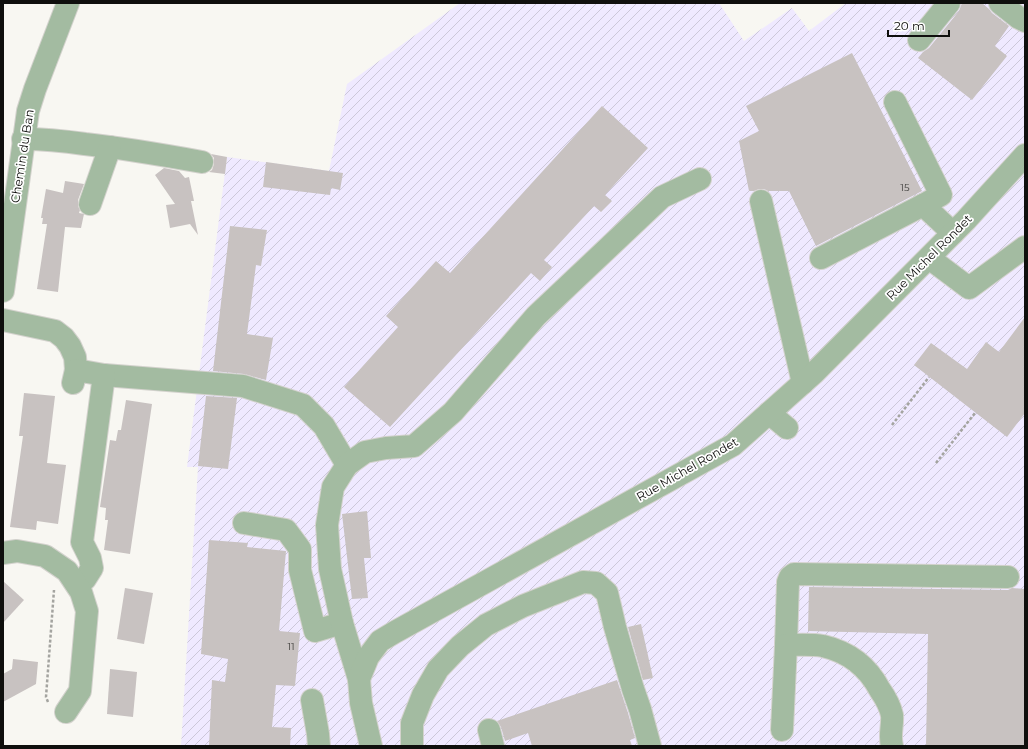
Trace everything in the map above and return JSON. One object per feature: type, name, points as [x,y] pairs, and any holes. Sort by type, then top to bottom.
[{"type":"street","name":"Chemin du Ban","points":[[3,292],[28,111],[68,3]]},
{"type":"street","points":[[919,40],[949,3]]},
{"type":"street","points":[[1000,3],[1025,21]]},
{"type":"street","points":[[821,258],[941,195],[895,102]]},
{"type":"street","points":[[23,139],[44,139],[110,147],[202,162]]},
{"type":"street","points":[[90,204],[110,147]]},
{"type":"street","name":"Rue Michel Rondet","points":[[371,746],[361,703],[359,679],[368,657],[380,641],[733,445],[814,373],[966,220],[1025,155]]},
{"type":"street","points":[[359,679],[342,623],[330,569],[328,525],[333,487],[347,465],[365,452],[386,448],[414,446],[453,412],[536,316],[662,197],[700,179]]},
{"type":"street","points":[[761,201],[803,383]]},
{"type":"street","points":[[923,205],[953,233]]},
{"type":"street","points":[[929,258],[969,288],[1025,247]]},
{"type":"street","points":[[3,320],[56,332],[64,338],[70,346],[74,357],[75,376],[104,375],[243,386],[303,405],[324,426],[347,465]]},
{"type":"street","points":[[77,585],[85,579],[92,568],[90,558],[82,542],[104,375]]},
{"type":"street","points":[[769,413],[787,428]]},
{"type":"street","points":[[244,523],[286,530],[300,549],[300,570],[314,639],[342,623]]},
{"type":"street","points":[[3,553],[17,551],[45,556],[67,571],[81,592],[87,611],[80,692],[66,712]]},
{"type":"street","points":[[782,730],[788,582],[790,577],[794,574],[1008,577]]},
{"type":"street","points":[[412,746],[412,723],[423,695],[438,669],[460,646],[486,625],[523,606],[583,582],[596,583],[607,593],[615,627],[650,746]]},
{"type":"street","points":[[786,645],[822,646],[836,650],[853,658],[866,670],[877,683],[886,699],[892,716],[890,739],[892,746]]},
{"type":"street","points":[[312,700],[319,746]]},
{"type":"path","points":[[892,425],[929,377]]},
{"type":"path","points":[[936,463],[976,413]]},
{"type":"path","points":[[56,563],[46,697],[48,702],[66,712]]},
{"type":"shaded area","points":[[460,3],[719,3],[744,41],[792,8],[809,31],[846,3],[1025,3],[1025,746],[181,746],[198,467],[187,467],[227,157],[329,171],[347,84]]},
{"type":"building","points":[[962,3],[982,3],[1009,26],[995,46],[1007,56],[972,100],[918,58],[929,48],[959,11]]},
{"type":"building","points":[[852,53],[922,191],[816,246],[789,191],[768,191],[759,189],[749,191],[739,141],[759,131],[746,106]]},
{"type":"building","points":[[602,106],[648,148],[605,195],[612,201],[601,212],[594,206],[544,260],[552,267],[540,281],[531,273],[390,427],[344,387],[398,327],[386,316],[436,261],[450,273]]},
{"type":"building","points":[[211,154],[227,157],[225,174],[209,172],[212,170],[214,164],[214,158]]},
{"type":"building","points":[[266,162],[343,173],[340,190],[331,188],[330,195],[263,187]]},
{"type":"building","points":[[164,168],[179,171],[185,178],[189,177],[194,201],[191,201],[198,235],[190,224],[170,228],[166,205],[175,204],[155,175]]},
{"type":"building","points":[[65,181],[84,184],[78,200],[80,210],[79,213],[84,214],[81,228],[65,227],[58,292],[37,289],[47,224],[42,224],[43,218],[41,218],[46,189],[63,193]]},
{"type":"building","points":[[230,226],[267,230],[261,266],[256,265],[247,334],[273,338],[266,380],[244,374],[213,371]]},
{"type":"building","points":[[1025,317],[1025,413],[1007,437],[914,365],[931,343],[967,369],[986,342],[999,352]]},
{"type":"building","points":[[24,393],[55,396],[47,463],[66,465],[58,524],[37,521],[36,530],[10,527],[23,436],[19,436]]},
{"type":"building","points":[[206,396],[237,398],[228,469],[198,466]]},
{"type":"building","points":[[126,400],[152,404],[130,554],[104,550],[108,520],[105,520],[106,508],[100,507],[110,440],[116,441],[118,430],[121,430]]},
{"type":"building","points":[[367,511],[371,558],[364,558],[368,598],[352,599],[342,514]]},
{"type":"building","points":[[209,540],[248,543],[247,547],[286,551],[279,631],[300,633],[295,686],[276,685],[272,727],[291,728],[290,746],[209,746],[212,680],[225,682],[228,659],[201,654]]},
{"type":"building","points":[[3,581],[24,600],[3,623]]},
{"type":"building","points":[[809,587],[1025,589],[1025,746],[926,746],[928,634],[808,631]]},
{"type":"building","points":[[125,588],[153,593],[144,644],[117,639]]},
{"type":"building","points":[[641,624],[653,678],[643,680],[628,627]]},
{"type":"building","points":[[13,659],[38,662],[36,684],[3,702],[3,674],[12,669]]},
{"type":"building","points":[[110,669],[137,672],[133,717],[107,714]]},
{"type":"building","points":[[617,680],[635,738],[630,740],[632,746],[532,746],[528,733],[505,741],[501,727],[497,721]]}]
